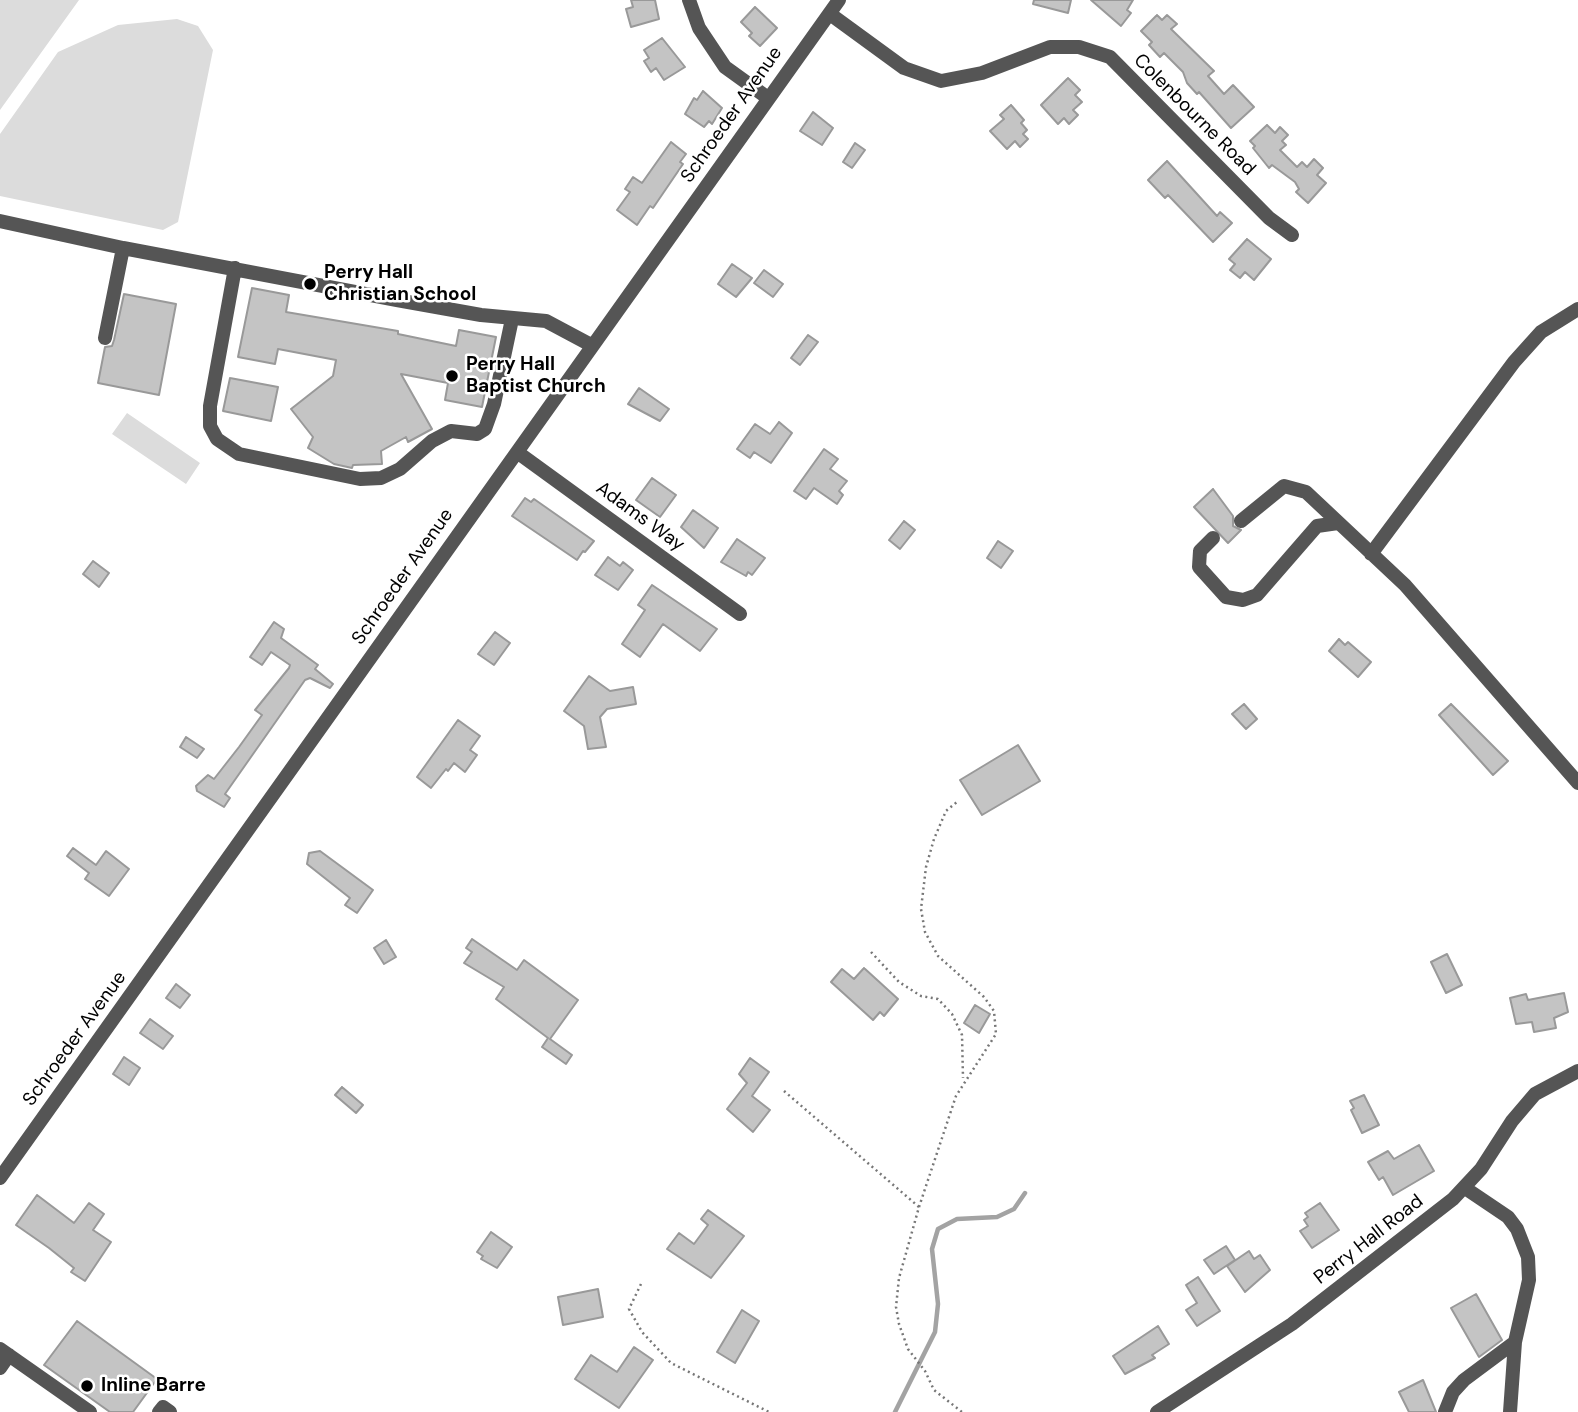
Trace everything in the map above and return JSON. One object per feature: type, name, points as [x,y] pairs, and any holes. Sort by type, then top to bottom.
[{"type":"street","points":[[689,0],[699,28],[718,58],[741,80],[768,98]]},
{"type":"street","name":"Schroeder Avenue","points":[[0,1178],[839,0]]},
{"type":"street","name":"Colenbourne Road","points":[[830,14],[904,68],[941,81],[982,73],[1051,47],[1079,47],[1110,57],[1269,218],[1292,235]]},
{"type":"street","points":[[0,221],[123,248],[512,319],[546,321],[591,345]]},
{"type":"street","points":[[105,338],[123,248]]},
{"type":"street","points":[[235,268],[210,406],[210,426],[217,439],[240,454],[360,479],[381,478],[400,469],[432,441],[451,431],[477,434],[485,429],[494,404],[512,319]]},
{"type":"street","points":[[1371,554],[1514,362],[1541,332],[1578,309]]},
{"type":"street","name":"Adams Way","points":[[517,452],[740,614]]},
{"type":"street","points":[[1241,521],[1284,486],[1306,492],[1405,585],[1578,783]]},
{"type":"street","points":[[1213,538],[1200,551],[1199,567],[1226,597],[1243,600],[1257,595],[1266,586],[1317,526],[1338,523]]},
{"type":"street","name":"Perry Hall Road","points":[[1157,1412],[1292,1324],[1465,1188],[1535,1094],[1578,1071]]},
{"type":"street","points":[[1465,1188],[1508,1217],[1525,1245],[1529,1280],[1515,1342],[1510,1412]]},
{"type":"street","points":[[1445,1412],[1453,1392],[1464,1380],[1515,1342]]},
{"type":"street","points":[[3,1357],[90,1412]]},
{"type":"street","points":[[159,1412],[163,1407],[170,1412]]},
{"type":"path","points":[[957,802],[947,811],[938,830],[926,867],[921,909],[925,932],[938,956],[984,997],[994,1011],[996,1034],[963,1082],[932,1161],[899,1278],[896,1307],[908,1349],[925,1371],[934,1390],[962,1412]]},
{"type":"path","points":[[871,952],[899,982],[921,996],[938,999],[952,1014],[962,1035],[963,1082]]},
{"type":"path","points":[[785,1091],[919,1207]]},
{"type":"path","points":[[641,1284],[629,1309],[642,1332],[671,1363],[769,1412]]},
{"type":"shaded area","points":[[0,0],[79,0],[0,110]]},
{"type":"shaded area","points":[[177,19],[198,26],[213,50],[178,222],[163,230],[0,196],[0,134],[58,52],[118,25]]},
{"type":"shaded area","points":[[127,413],[200,463],[186,484],[112,434]]},
{"type":"building","points":[[631,0],[655,0],[659,19],[631,27],[626,9],[633,7]]},
{"type":"building","points":[[1034,0],[1071,0],[1068,13],[1033,4]]},
{"type":"building","points":[[1091,0],[1133,0],[1127,10],[1131,13],[1121,26]]},
{"type":"building","points":[[755,7],[777,28],[760,46],[749,36],[752,33],[741,22]]},
{"type":"building","points":[[1157,15],[1162,20],[1167,15],[1177,24],[1171,29],[1214,71],[1208,76],[1224,94],[1233,85],[1254,107],[1231,128],[1199,92],[1197,94],[1187,83],[1183,72],[1164,53],[1160,57],[1149,45],[1152,42],[1141,31]]},
{"type":"building","points":[[662,38],[685,67],[664,80],[656,68],[651,72],[644,61],[649,58],[644,50]]},
{"type":"building","points":[[1068,78],[1080,90],[1075,95],[1082,102],[1073,110],[1078,115],[1069,124],[1064,118],[1058,124],[1041,105]]},
{"type":"building","points":[[703,91],[722,108],[712,124],[709,121],[704,127],[685,114],[694,98],[697,100]]},
{"type":"building","points":[[1011,105],[1024,120],[1021,123],[1027,130],[1023,134],[1028,139],[1020,147],[1015,141],[1007,149],[990,131],[1004,119],[1000,115]]},
{"type":"building","points":[[813,112],[833,128],[822,145],[800,131]]},
{"type":"building","points":[[1267,125],[1275,133],[1280,127],[1288,135],[1282,141],[1286,145],[1280,150],[1297,167],[1302,162],[1307,167],[1314,159],[1323,168],[1317,175],[1326,183],[1308,203],[1296,192],[1299,189],[1295,182],[1272,165],[1269,168],[1253,148],[1255,146],[1250,141]]},
{"type":"building","points":[[671,142],[686,154],[680,162],[683,164],[653,208],[650,206],[637,225],[617,210],[630,192],[625,189],[633,177],[642,183]]},
{"type":"building","points":[[855,143],[865,150],[852,168],[843,162]]},
{"type":"building","points":[[1167,161],[1217,216],[1220,212],[1232,223],[1213,242],[1168,195],[1165,198],[1148,180]]},
{"type":"building","points":[[1247,239],[1271,259],[1254,280],[1245,272],[1240,278],[1230,270],[1235,264],[1229,259]]},
{"type":"building","points":[[732,264],[752,278],[736,297],[718,284]]},
{"type":"building","points":[[764,270],[783,284],[773,297],[754,283]]},
{"type":"building","name":"Perry Hall Baptist Church","points":[[252,288],[289,295],[286,312],[398,331],[398,334],[456,346],[459,330],[496,337],[482,407],[445,400],[448,383],[401,374],[432,429],[408,442],[406,437],[381,451],[382,464],[353,465],[352,468],[334,464],[308,448],[313,437],[291,409],[333,376],[336,360],[278,349],[275,364],[238,357]]},
{"type":"building","points":[[124,294],[176,304],[159,395],[98,383],[105,347],[112,346]]},
{"type":"building","points":[[808,335],[818,342],[800,365],[791,358]]},
{"type":"building","points":[[230,378],[278,387],[271,421],[223,411]]},
{"type":"building","points":[[639,388],[669,409],[660,421],[628,404]]},
{"type":"building","points":[[779,422],[792,433],[771,463],[754,452],[750,458],[737,449],[755,424],[770,434]]},
{"type":"building","points":[[824,449],[838,459],[830,469],[847,481],[839,491],[843,495],[837,504],[814,488],[806,499],[794,491]]},
{"type":"building","points":[[652,478],[676,495],[660,517],[636,500]]},
{"type":"building","points":[[1213,489],[1233,516],[1233,526],[1241,530],[1228,543],[1194,507]]},
{"type":"building","points":[[525,498],[531,502],[534,499],[594,541],[577,560],[512,516]]},
{"type":"building","points":[[693,510],[718,528],[704,548],[681,527]]},
{"type":"building","points":[[904,521],[915,530],[900,549],[889,540]]},
{"type":"building","points":[[737,539],[765,558],[752,575],[748,572],[746,576],[721,562]]},
{"type":"building","points":[[998,541],[1013,551],[1001,568],[987,558]]},
{"type":"building","points":[[608,557],[620,566],[623,562],[633,570],[618,590],[595,575]]},
{"type":"building","points":[[93,561],[109,573],[99,587],[83,574]]},
{"type":"building","points":[[652,585],[717,629],[700,651],[663,624],[640,657],[622,644],[645,610],[638,605]]},
{"type":"building","points":[[274,622],[284,629],[281,638],[318,665],[315,669],[333,684],[330,688],[310,678],[305,680],[225,794],[230,798],[224,807],[197,791],[196,786],[208,775],[214,779],[262,715],[255,710],[289,668],[290,665],[271,652],[262,665],[250,657]]},
{"type":"building","points":[[495,632],[510,643],[494,665],[478,654]]},
{"type":"building","points":[[1339,639],[1345,645],[1348,642],[1371,662],[1358,677],[1329,651]]},
{"type":"building","points":[[589,676],[610,691],[633,687],[636,704],[607,709],[600,717],[606,747],[588,749],[584,726],[564,711]]},
{"type":"building","points":[[1244,704],[1257,719],[1246,729],[1232,714]]},
{"type":"building","points":[[1451,704],[1508,761],[1493,775],[1439,715]]},
{"type":"building","points":[[458,720],[480,736],[470,750],[477,755],[465,772],[454,763],[431,788],[417,777]]},
{"type":"building","points":[[186,737],[204,749],[197,758],[180,747]]},
{"type":"building","points":[[1018,745],[1040,781],[982,815],[960,780]]},
{"type":"building","points":[[73,848],[96,865],[106,851],[129,869],[109,896],[85,879],[89,873],[67,856]]},
{"type":"building","points":[[320,851],[373,890],[357,913],[345,905],[350,898],[307,864],[309,853]]},
{"type":"building","points":[[472,939],[517,970],[524,960],[578,1000],[550,1039],[572,1055],[566,1064],[542,1047],[548,1038],[496,999],[504,987],[464,963],[472,952],[466,948]]},
{"type":"building","points":[[386,940],[396,957],[384,964],[374,948]]},
{"type":"building","points":[[1447,954],[1462,985],[1446,993],[1431,962]]},
{"type":"building","points":[[864,968],[898,999],[884,1016],[880,1012],[873,1020],[831,982],[842,969],[854,979]]},
{"type":"building","points":[[176,984],[190,995],[180,1008],[166,998]]},
{"type":"building","points":[[1564,993],[1568,1012],[1554,1018],[1556,1028],[1534,1032],[1532,1022],[1516,1024],[1510,998],[1526,994],[1528,1000]]},
{"type":"building","points":[[975,1005],[990,1014],[979,1033],[964,1023]]},
{"type":"building","points":[[150,1019],[173,1036],[163,1049],[140,1033]]},
{"type":"building","points":[[124,1057],[140,1068],[129,1085],[113,1074]]},
{"type":"building","points":[[750,1058],[769,1072],[752,1096],[770,1110],[753,1132],[727,1109],[747,1083],[739,1074]]},
{"type":"building","points":[[342,1087],[363,1105],[356,1113],[335,1095]]},
{"type":"building","points":[[1364,1095],[1379,1125],[1362,1133],[1351,1110],[1354,1108],[1350,1101]]},
{"type":"building","points":[[1419,1145],[1434,1171],[1393,1195],[1383,1177],[1379,1180],[1368,1162],[1388,1151],[1394,1159]]},
{"type":"building","points":[[37,1195],[74,1223],[89,1203],[104,1214],[93,1230],[111,1242],[85,1281],[71,1272],[74,1268],[16,1225]]},
{"type":"building","points":[[1320,1203],[1339,1230],[1312,1248],[1300,1231],[1308,1226],[1304,1220],[1308,1217],[1305,1213]]},
{"type":"building","points":[[708,1210],[744,1236],[711,1278],[667,1249],[679,1233],[694,1244],[708,1225],[701,1219]]},
{"type":"building","points":[[491,1232],[512,1247],[497,1268],[481,1259],[483,1256],[477,1252]]},
{"type":"building","points":[[1226,1246],[1235,1260],[1214,1274],[1204,1260]]},
{"type":"building","points":[[1249,1251],[1254,1259],[1260,1255],[1270,1270],[1245,1292],[1227,1266]]},
{"type":"building","points":[[1198,1277],[1220,1311],[1197,1326],[1186,1310],[1197,1303],[1186,1285]]},
{"type":"building","points":[[598,1289],[603,1317],[563,1325],[558,1297]]},
{"type":"building","points":[[1476,1294],[1502,1340],[1479,1357],[1451,1308]]},
{"type":"building","points":[[742,1310],[759,1321],[735,1363],[717,1352]]},
{"type":"building","points":[[77,1321],[157,1379],[133,1412],[110,1412],[44,1365]]},
{"type":"building","points":[[1158,1326],[1169,1344],[1152,1355],[1155,1358],[1125,1374],[1113,1356]]},
{"type":"building","points":[[634,1347],[653,1360],[619,1408],[575,1379],[591,1355],[617,1372]]},
{"type":"building","points":[[1423,1380],[1436,1412],[1409,1412],[1399,1392]]},
{"type":"waterway","points":[[895,1412],[935,1332],[938,1304],[932,1249],[938,1229],[957,1219],[997,1217],[1014,1209],[1025,1193]]},
{"type":"place","name":"Perry Hall Christian School","points":[[310,284]]},
{"type":"place","name":"Perry Hall Baptist Church","points":[[452,376]]},
{"type":"place","name":"Inline Barre","points":[[87,1386]]}]
